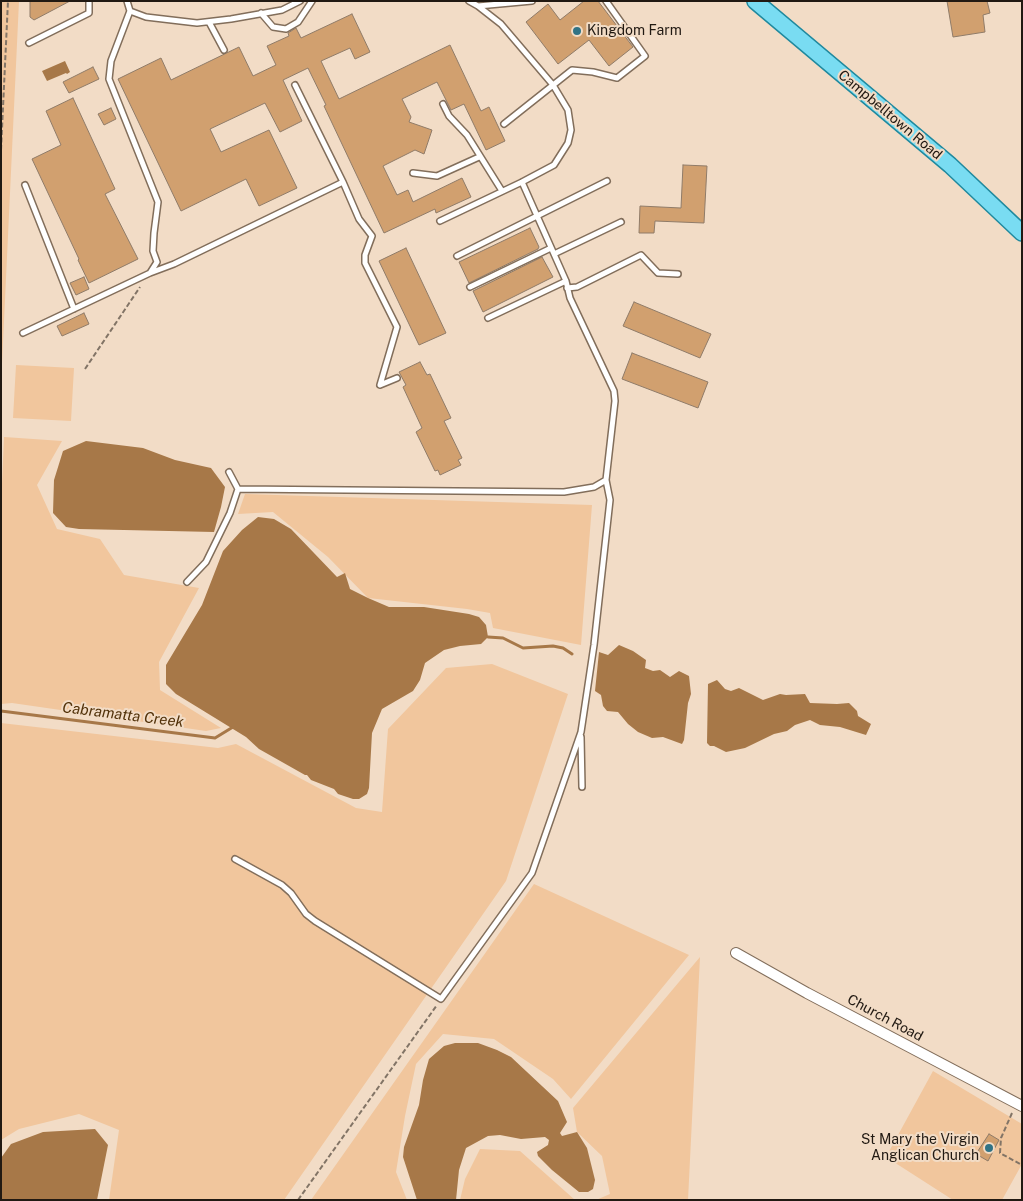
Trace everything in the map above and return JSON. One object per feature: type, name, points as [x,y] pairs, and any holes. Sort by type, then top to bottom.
[{"type":"main road","name":"Campbelltown Road","points":[[755,1],[950,165],[1022,234]]},
{"type":"street","name":"Church Road","points":[[736,953],[1020,1105]]},
{"type":"lane","points":[[28,42],[89,13],[89,1]]},
{"type":"lane","points":[[127,1],[130,11],[111,61],[109,79],[158,202],[153,250],[157,262],[150,273]]},
{"type":"lane","points":[[130,11],[146,17],[197,23],[282,10],[300,1]]},
{"type":"lane","points":[[261,13],[273,27],[286,29],[298,22],[312,1]]},
{"type":"lane","points":[[440,221],[554,165],[568,143],[570,130],[568,110],[553,85],[501,24],[469,1]]},
{"type":"lane","points":[[478,6],[532,1]]},
{"type":"lane","points":[[504,124],[572,70],[593,72],[618,78],[645,56],[606,1]]},
{"type":"lane","points":[[209,22],[224,50]]},
{"type":"lane","points":[[295,85],[343,182],[359,219],[372,236],[365,256],[366,263],[398,327],[380,385],[397,378]]},
{"type":"lane","points":[[443,104],[449,116],[467,135],[502,191]]},
{"type":"lane","points":[[413,173],[437,176],[479,157]]},
{"type":"lane","points":[[457,256],[607,181]]},
{"type":"lane","points":[[23,333],[150,273],[174,264],[343,182]]},
{"type":"lane","points":[[522,182],[566,281],[570,298],[614,391],[614,410],[606,480],[610,500],[594,645],[581,732],[582,787]]},
{"type":"lane","points":[[25,185],[74,309]]},
{"type":"lane","points":[[470,287],[621,222]]},
{"type":"lane","points":[[567,288],[577,287],[641,256],[658,273],[678,274]]},
{"type":"lane","points":[[488,318],[566,281]]},
{"type":"lane","points":[[187,582],[206,562],[230,513],[238,489],[229,472]]},
{"type":"lane","points":[[238,489],[564,492],[594,487],[606,480]]},
{"type":"lane","points":[[235,859],[282,885],[291,893],[306,914],[315,921],[442,999],[532,873],[581,732]]},
{"type":"path","points":[[1,150],[8,1]]},
{"type":"path","points":[[84,370],[150,273]]},
{"type":"path","points":[[298,1200],[442,999]]},
{"type":"path","points":[[1020,1105],[1001,1138],[1000,1153],[1022,1165]]},
{"type":"shaded area","points":[[1,1],[19,1],[1,385]]},
{"type":"shaded area","points":[[65,61],[70,72],[47,81],[42,71]]},
{"type":"shaded area","points":[[16,365],[74,368],[71,421],[13,418]]},
{"type":"shaded area","points":[[4,437],[62,441],[37,485],[57,529],[100,539],[124,575],[199,588],[159,662],[160,690],[221,728],[206,731],[12,703],[1,704],[1,507]]},
{"type":"shaded area","points":[[86,441],[143,448],[175,460],[211,468],[225,487],[214,532],[79,529],[66,527],[53,513],[54,480],[63,451]]},
{"type":"shaded area","points":[[245,494],[592,505],[581,645],[493,628],[490,613],[368,598],[328,557],[273,512],[238,514]]},
{"type":"shaded area","points":[[258,517],[274,519],[291,529],[337,577],[345,573],[350,589],[368,598],[389,607],[424,607],[469,614],[479,617],[486,625],[488,637],[481,644],[444,650],[425,663],[420,680],[413,691],[382,709],[372,733],[369,788],[367,794],[359,799],[338,794],[334,789],[311,780],[307,775],[259,749],[246,737],[176,694],[166,684],[166,665],[202,605],[223,551],[242,530]]},
{"type":"shaded area","points":[[619,645],[633,651],[646,660],[645,668],[653,671],[660,670],[670,677],[679,671],[689,676],[691,694],[682,744],[663,737],[652,738],[638,732],[618,712],[607,711],[603,706],[601,695],[595,691],[599,652],[608,655]]},
{"type":"shaded area","points":[[492,664],[568,694],[506,881],[284,1200],[109,1200],[119,1130],[79,1114],[19,1129],[1,1140],[1,723],[218,748],[236,744],[356,808],[382,812],[388,729],[446,668]]},
{"type":"shaded area","points":[[717,680],[725,689],[731,691],[739,688],[763,700],[780,694],[805,694],[810,703],[849,703],[857,711],[858,716],[871,724],[866,735],[840,727],[820,725],[810,720],[745,748],[726,752],[707,743],[708,684]]},
{"type":"shaded area","points":[[534,884],[689,955],[571,1099],[553,1079],[494,1039],[443,1034],[416,1064],[396,1172],[407,1200],[311,1200]]},
{"type":"shaded area","points":[[700,957],[688,1200],[596,1200],[610,1194],[602,1156],[577,1132],[573,1108]]},
{"type":"shaded area","points":[[455,1043],[478,1043],[511,1057],[558,1101],[567,1122],[560,1133],[562,1136],[577,1132],[587,1148],[595,1180],[593,1189],[588,1192],[579,1192],[538,1156],[537,1152],[548,1145],[549,1140],[545,1137],[521,1139],[500,1135],[488,1136],[466,1148],[459,1170],[456,1200],[417,1200],[403,1157],[404,1147],[419,1105],[429,1059],[444,1046]]},
{"type":"shaded area","points":[[933,1071],[1022,1124],[1022,1164],[1002,1200],[953,1200],[886,1157]]},
{"type":"shaded area","points":[[95,1129],[108,1145],[97,1200],[1,1200],[1,1158],[11,1144],[43,1132]]},
{"type":"shaded area","points":[[480,1149],[520,1151],[575,1200],[460,1200],[465,1179]]},
{"type":"building","points":[[30,1],[70,1],[34,20],[30,17]]},
{"type":"building","name":"Kingdom Farm","points":[[584,1],[598,1],[633,47],[609,66],[589,40],[558,64],[526,22],[548,4],[560,20]]},
{"type":"building","points":[[947,1],[987,1],[990,13],[983,15],[985,32],[953,37]]},
{"type":"building","points":[[352,14],[370,52],[355,59],[350,48],[321,61],[339,99],[450,45],[481,111],[489,107],[505,141],[486,150],[464,104],[451,110],[437,82],[402,99],[411,117],[409,122],[432,130],[424,154],[415,150],[383,166],[397,195],[408,190],[413,202],[462,178],[471,197],[436,213],[435,209],[384,233],[308,68],[283,80],[302,121],[280,132],[265,103],[210,129],[221,152],[269,130],[297,188],[259,206],[246,179],[181,211],[118,79],[161,58],[171,80],[239,47],[253,76],[276,65],[267,46],[289,36],[288,33],[296,28],[301,38]]},
{"type":"building","points":[[93,67],[99,79],[69,93],[63,82]]},
{"type":"building","points":[[73,98],[115,189],[105,194],[138,259],[89,283],[32,159],[61,145],[46,111]]},
{"type":"building","points":[[111,108],[116,119],[104,125],[98,114]]},
{"type":"building","points":[[683,165],[707,166],[704,223],[655,221],[654,233],[639,233],[640,206],[681,208]]},
{"type":"building","points":[[530,228],[539,247],[538,249],[469,283],[459,262]]},
{"type":"building","points":[[406,248],[446,333],[419,345],[379,261]]},
{"type":"building","points":[[542,257],[553,277],[483,312],[473,291]]},
{"type":"building","points":[[84,277],[89,289],[76,295],[70,283]]},
{"type":"building","points":[[634,302],[711,334],[700,358],[623,326]]},
{"type":"building","points":[[84,313],[89,324],[62,336],[57,326]]},
{"type":"building","points":[[632,353],[708,382],[698,408],[622,379]]},
{"type":"building","points":[[420,362],[427,375],[430,374],[451,418],[444,421],[462,458],[458,460],[461,465],[440,475],[438,470],[435,471],[416,432],[422,428],[403,387],[406,385],[399,372]]},
{"type":"building","name":"St Mary the Virgin Anglican Church","points":[[989,1134],[999,1140],[988,1161],[976,1154]]},
{"type":"waterway","points":[[488,637],[503,638],[523,648],[553,646],[563,648],[572,654]]},
{"type":"waterway","name":"Cabramatta Creek","points":[[1,711],[215,738],[233,727]]},
{"type":"place","name":"Kingdom Farm","points":[[577,31]]},
{"type":"place","name":"St Mary the Virgin Anglican Church","points":[[989,1148]]}]
